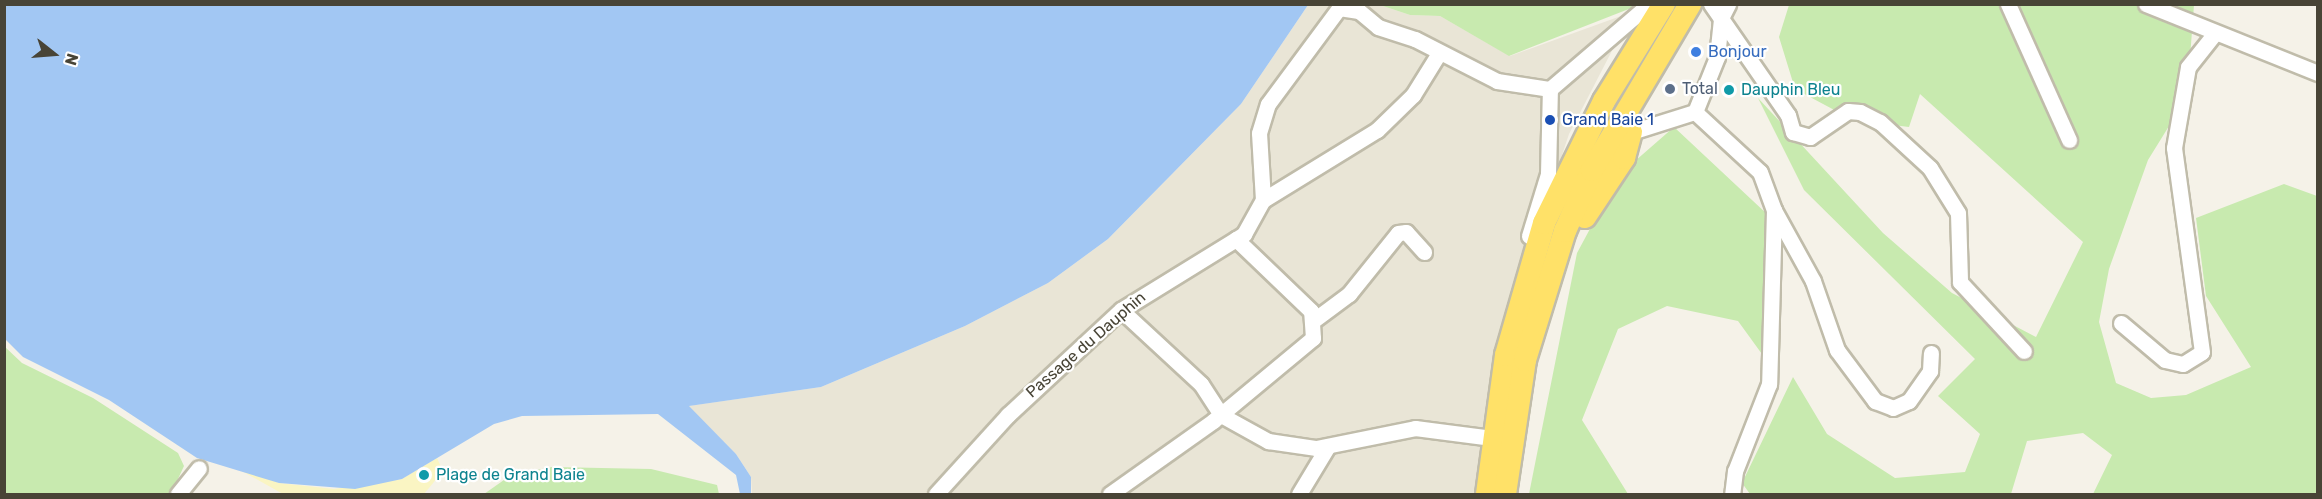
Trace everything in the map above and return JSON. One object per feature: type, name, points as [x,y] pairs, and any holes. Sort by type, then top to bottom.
[{"type":"highway","points":[[1487,495],[1518,304],[1552,205],[1604,101],[1664,4]]},
{"type":"highway","points":[[1505,495],[1538,312],[1592,170],[1690,4]]},
{"type":"highway","points":[[1604,101],[1606,82],[1643,11]]},
{"type":"highway","points":[[1538,312],[1598,194],[1624,158],[1631,132]]},
{"type":"street","points":[[1711,4],[1788,115],[1793,132],[1810,137],[1848,111],[1860,112],[1880,122],[1930,168],[1958,213],[1960,282],[2024,351]]},
{"type":"street","points":[[1695,112],[1718,54],[1721,18],[1728,4]]},
{"type":"street","points":[[2008,4],[2069,140]]},
{"type":"street","points":[[2146,4],[2318,73]]},
{"type":"street","points":[[1438,53],[1413,95],[1377,130],[1263,200],[1259,133],[1268,104],[1339,9],[1359,11],[1378,27],[1438,53],[1497,81],[1550,89],[1643,11]]},
{"type":"street","points":[[2121,323],[2165,360],[2184,364],[2202,352],[2174,148],[2187,67],[2215,33]]},
{"type":"street","points":[[1479,495],[1484,437],[1503,327],[1548,174],[1550,89]]},
{"type":"street","points":[[1631,132],[1695,112]]},
{"type":"street","points":[[1695,112],[1761,172],[1774,210],[1813,281],[1837,350],[1875,401],[1893,408],[1909,401],[1930,371],[1930,353]]},
{"type":"street","name":"Passage du Dauphin","points":[[936,495],[1008,415],[1121,310],[1236,239],[1263,200]]},
{"type":"street","points":[[1732,495],[1735,471],[1769,384],[1774,210]]},
{"type":"street","points":[[1314,320],[1349,294],[1398,233],[1406,232],[1424,252]]},
{"type":"street","points":[[1110,495],[1221,415],[1297,355],[1313,338],[1314,320],[1311,311],[1236,239]]},
{"type":"street","points":[[1121,310],[1201,384],[1221,415],[1268,441],[1328,446],[1415,428],[1484,437]]},
{"type":"street","points":[[1299,495],[1328,446]]},
{"type":"street","points":[[178,495],[199,468]]},
{"type":"shaded area","points":[[1308,5],[1380,5],[1410,15],[1440,16],[1510,56],[1632,12],[1569,134],[1500,342],[1479,494],[752,494],[751,477],[736,454],[688,406],[821,387],[965,326],[1048,283],[1108,239],[1241,104]]},
{"type":"green space","points":[[1380,5],[1639,5],[1509,56],[1440,16],[1410,15]]},
{"type":"green space","points":[[1789,5],[2194,5],[2187,97],[2148,160],[2109,269],[2099,322],[2116,383],[2151,398],[2186,395],[2251,367],[2206,296],[2196,218],[2284,184],[2317,196],[2317,494],[2093,494],[2112,455],[2083,433],[2027,441],[2011,494],[1750,494],[1742,483],[1793,377],[1827,434],[1895,478],[1965,472],[1980,434],[1938,396],[1975,359],[1804,190],[1758,98],[1883,233],[1952,293],[2036,337],[2083,242],[1920,94],[1909,127],[1853,120],[1795,89],[1779,37]]},
{"type":"green space","points":[[1674,127],[1768,215],[1767,361],[1738,321],[1667,306],[1618,329],[1582,420],[1628,494],[1529,494],[1577,253],[1619,175]]},
{"type":"green space","points":[[4,346],[22,363],[93,398],[178,453],[184,466],[171,494],[5,494]]},
{"type":"green space","points":[[552,467],[651,469],[717,485],[719,494],[484,494],[511,475]]},
{"type":"sand","name":"Plage de Grand Baie","points":[[437,458],[443,471],[424,494],[283,494],[233,466],[279,483],[334,489],[402,479]]},
{"type":"water","points":[[4,5],[1308,5],[1241,104],[1108,239],[1048,283],[965,326],[821,387],[689,406],[736,454],[751,477],[751,494],[740,494],[736,475],[658,414],[522,416],[494,424],[402,479],[355,489],[279,483],[197,458],[109,400],[23,357],[5,339]]},
{"type":"place","name":"Bonjour","points":[[1696,52]]},
{"type":"place","name":"Total","points":[[1670,89]]},
{"type":"place","name":"Dauphin Bleu","points":[[1729,90]]},
{"type":"place","name":"Grand Baie 1","points":[[1550,120]]},
{"type":"place","name":"Plage de Grand Baie","points":[[424,475]]}]
